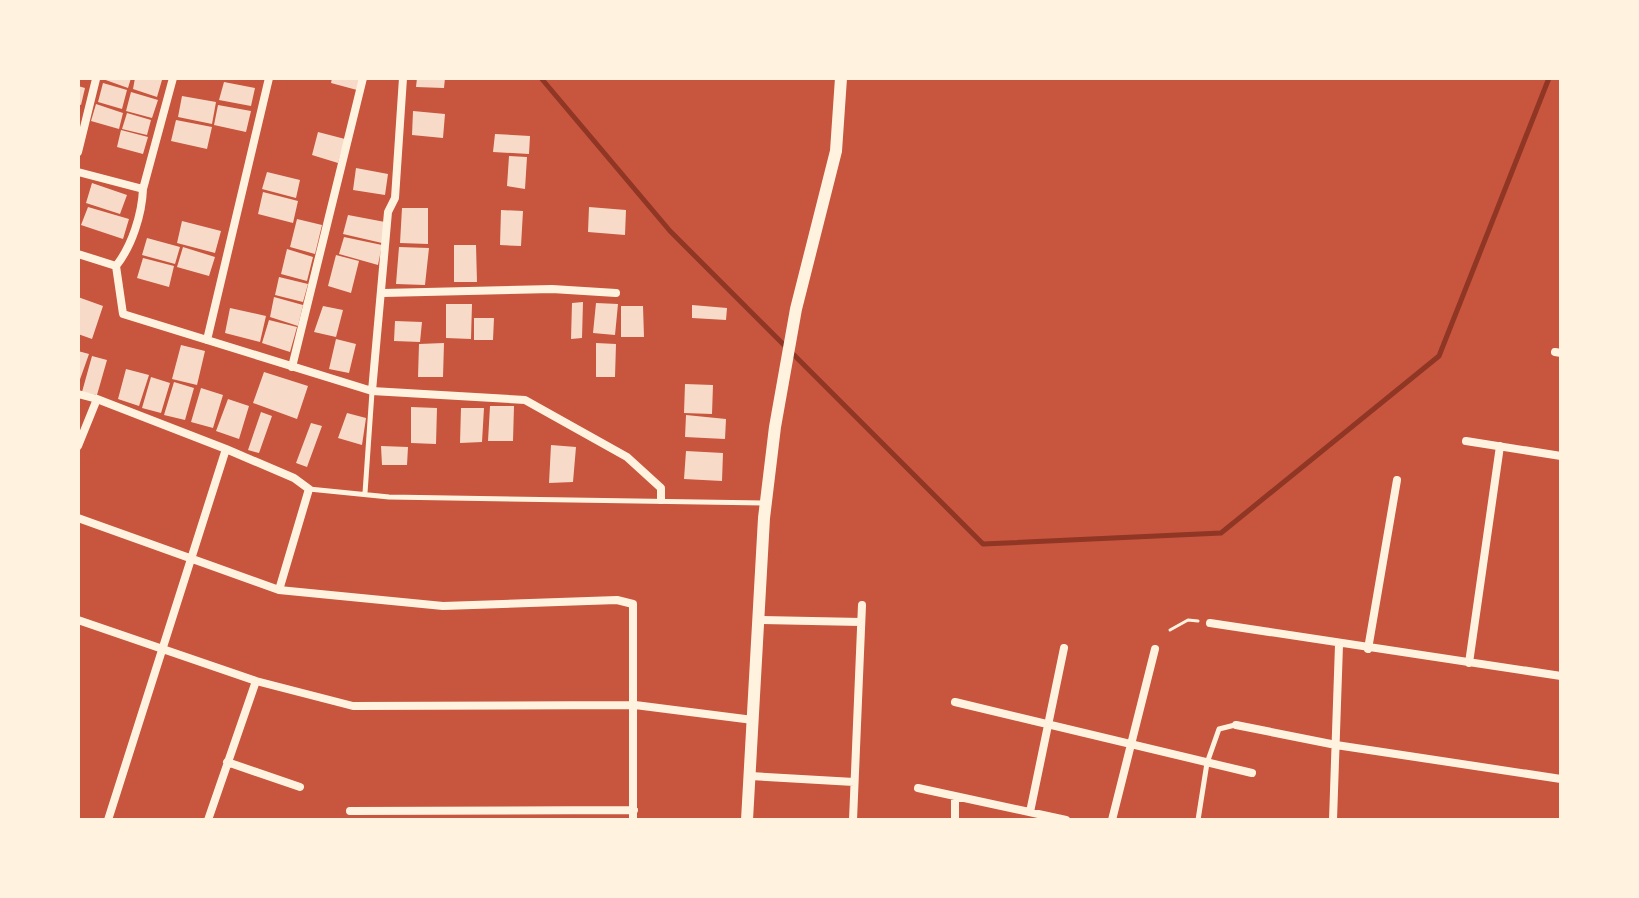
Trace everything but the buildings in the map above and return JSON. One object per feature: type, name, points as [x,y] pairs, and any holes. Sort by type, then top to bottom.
[{"type":"street","points":[[173,78],[143,189],[142,205],[124,256],[116,266],[123,314],[372,391],[525,400],[636,463],[661,488],[661,500]]},
{"type":"street","points":[[207,340],[269,78]]},
{"type":"street","points":[[292,367],[363,78]]},
{"type":"street","points":[[372,391],[388,212],[395,198],[403,78]]},
{"type":"street","points":[[747,820],[766,503],[792,337],[836,151],[841,78]]},
{"type":"street","points":[[78,152],[96,79]]},
{"type":"street","points":[[78,172],[143,189]]},
{"type":"street","points":[[78,254],[116,266]]},
{"type":"street","points":[[383,293],[552,289],[616,293]]},
{"type":"street","points":[[78,394],[226,449],[294,478],[309,489],[279,590]]},
{"type":"street","points":[[78,446],[97,399]]},
{"type":"street","points":[[1466,441],[1561,456]]},
{"type":"street","points":[[1469,663],[1500,446]]},
{"type":"street","points":[[108,820],[226,449]]},
{"type":"street","points":[[1368,649],[1397,480]]},
{"type":"street","points":[[78,518],[279,590],[443,606],[617,600],[633,604],[634,815],[350,811]]},
{"type":"street","points":[[853,820],[862,605]]},
{"type":"street","points":[[78,620],[256,681],[353,706],[635,705],[753,720]]},
{"type":"street","points":[[759,620],[861,622]]},
{"type":"street","points":[[1210,623],[1339,645],[1561,676]]},
{"type":"street","points":[[1333,820],[1339,645]]},
{"type":"street","points":[[1030,812],[1064,648]]},
{"type":"street","points":[[1112,820],[1155,649]]},
{"type":"street","points":[[208,820],[256,681]]},
{"type":"street","points":[[955,702],[1252,773]]},
{"type":"street","points":[[1236,725],[1336,745],[1561,779]]},
{"type":"street","points":[[227,762],[300,787]]},
{"type":"street","points":[[750,776],[854,782]]},
{"type":"street","points":[[918,788],[1066,820]]},
{"type":"street","points":[[955,796],[955,820]]},
{"type":"lane","points":[[365,494],[372,391]]},
{"type":"lane","points":[[309,489],[389,497],[766,503]]},
{"type":"lane","points":[[1198,820],[1207,763],[1219,729],[1236,725]]},
{"type":"path","points":[[1170,630],[1188,620],[1210,623]]},
{"type":"waterway","points":[[541,78],[670,231],[983,544],[1221,533],[1439,356],[1549,78]]}]
